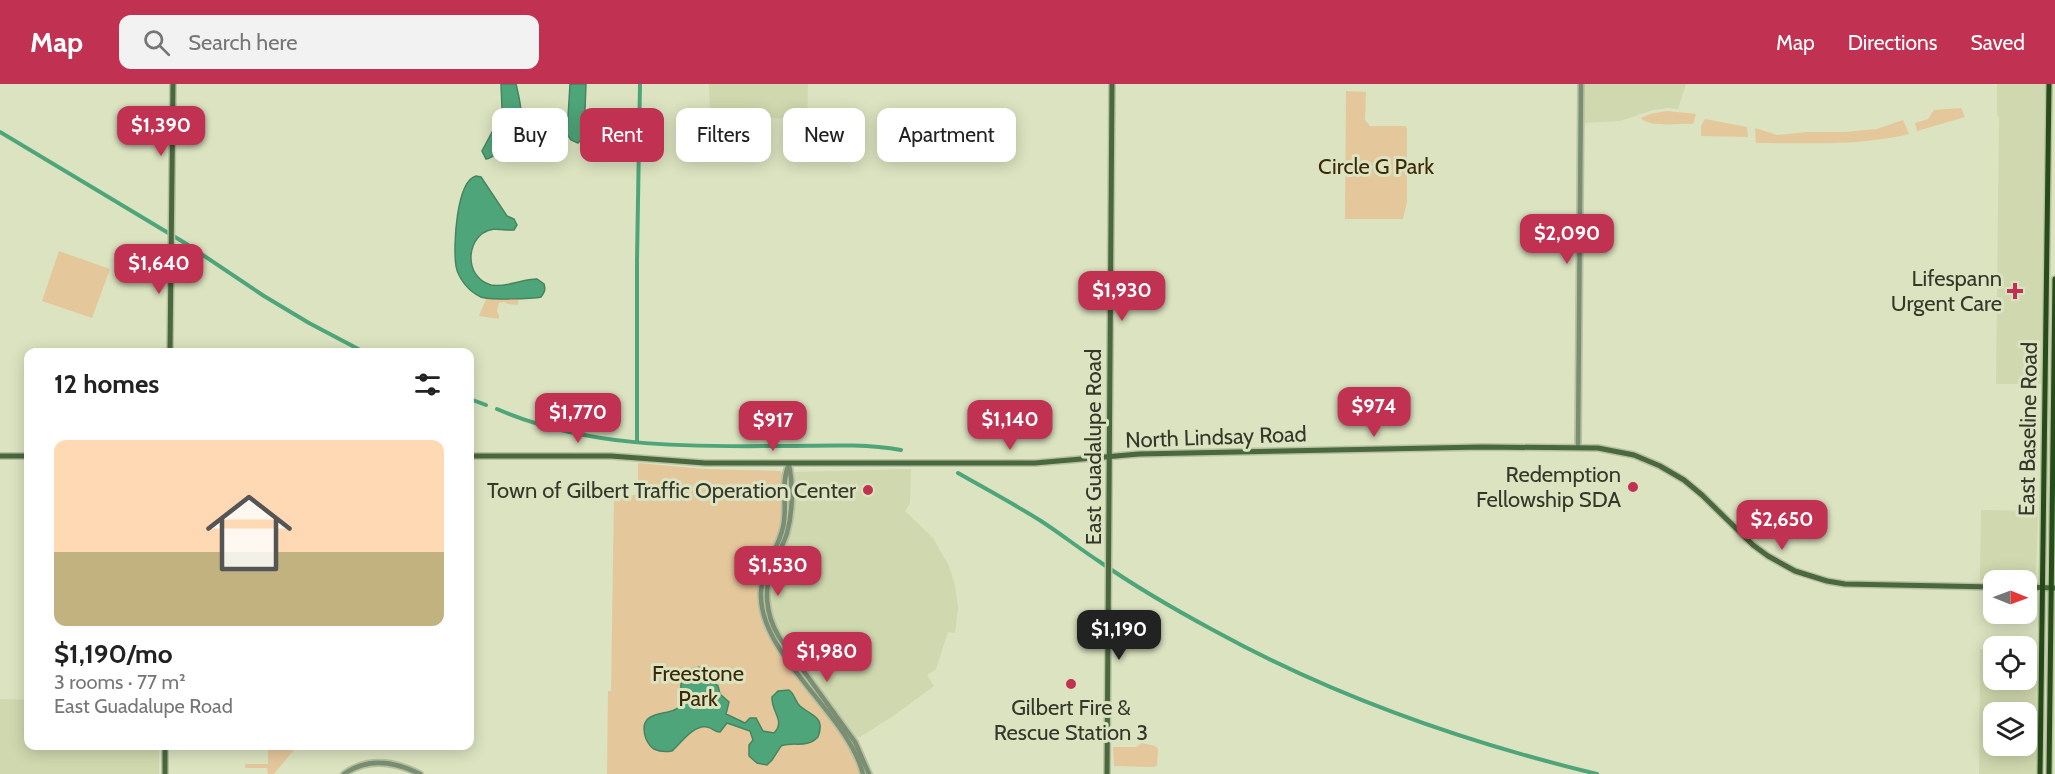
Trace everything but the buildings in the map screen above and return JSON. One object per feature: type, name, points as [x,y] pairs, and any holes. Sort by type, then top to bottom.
[{"type":"main road","points":[[170,348],[173,84]]},
{"type":"main road","name":"East Guadalupe Road","points":[[1107,774],[1113,84]]},
{"type":"main road","name":"East Baseline Road","points":[[2049,84],[2049,774]]},
{"type":"main road","name":"East Baseline Road","points":[[2040,774],[2048,587],[2055,279]]},
{"type":"main road","name":"North Lindsay Road","points":[[474,456],[610,456],[705,463],[1035,463],[1109,457],[1217,453],[1578,446],[1623,452],[1648,460],[1672,472],[1702,495],[1753,545],[1782,564],[1802,573],[1845,584],[1983,587]]},
{"type":"main road","points":[[0,456],[24,456]]},
{"type":"main road","points":[[165,750],[165,774]]},
{"type":"street","points":[[1578,446],[1581,84]]},
{"type":"street","points":[[789,464],[785,473],[783,528],[766,568],[762,584],[761,601],[764,618],[775,641],[850,744],[863,774]]},
{"type":"street","points":[[789,464],[790,523],[768,579],[766,596],[768,610],[772,625],[779,637],[857,744],[869,774]]},
{"type":"street","points":[[344,774],[363,765],[386,762],[408,767],[420,774]]},
{"type":"shaded area","points":[[501,84],[516,84],[521,108],[502,108]]},
{"type":"shaded area","points":[[570,84],[586,84],[585,108],[580,108],[580,141],[578,143],[568,136]]},
{"type":"shaded area","points":[[709,84],[808,84],[807,108],[783,108],[783,119],[771,118],[771,108],[710,108]]},
{"type":"shaded area","points":[[1581,84],[1686,84],[1678,109],[1653,110],[1620,121],[1587,123],[1580,122]]},
{"type":"shaded area","points":[[1997,84],[2045,84],[2041,384],[1996,384],[1999,117],[1997,116]]},
{"type":"shaded area","points":[[492,132],[492,157],[486,159],[482,151]]},
{"type":"shaded area","points":[[476,176],[481,177],[507,216],[514,219],[517,225],[514,230],[487,231],[477,239],[471,254],[473,270],[483,282],[491,285],[537,279],[545,286],[541,297],[492,299],[481,297],[468,288],[459,275],[455,257],[457,216],[464,190],[469,181]]},
{"type":"shaded area","points":[[911,469],[910,503],[905,511],[933,538],[949,566],[958,607],[955,633],[948,632],[936,669],[927,675],[934,686],[896,714],[860,737],[856,737],[776,627],[770,608],[769,584],[789,535],[794,472]]},
{"type":"shaded area","points":[[1981,510],[2038,511],[2036,570],[1983,570],[1983,580],[1980,580]]},
{"type":"shaded area","points":[[1980,649],[1983,649],[1983,690],[2037,690],[2037,702],[1983,702],[1983,756],[2036,756],[2036,774],[1979,774]]},
{"type":"shaded area","points":[[701,667],[712,670],[711,680],[718,686],[720,694],[729,702],[726,714],[745,723],[750,718],[756,718],[763,731],[774,733],[779,724],[772,697],[778,691],[789,690],[798,704],[819,721],[818,737],[805,744],[781,746],[767,765],[757,763],[749,756],[749,745],[753,740],[750,731],[727,723],[720,732],[707,727],[697,728],[672,751],[665,752],[653,748],[646,739],[644,729],[646,722],[650,717],[670,712],[679,706],[682,677],[691,669]]},
{"type":"shaded area","points":[[0,699],[24,700],[24,750],[159,750],[159,774],[0,774]]},
{"type":"green space","name":"Circle G Park","points":[[1346,91],[1366,92],[1365,120],[1370,126],[1405,126],[1407,129],[1407,202],[1403,219],[1345,219]]},
{"type":"green space","points":[[1961,108],[1965,117],[1917,131],[1915,123],[1928,119],[1934,110]]},
{"type":"green space","points":[[1667,111],[1696,114],[1693,124],[1658,124],[1641,118]]},
{"type":"green space","points":[[1705,119],[1747,127],[1748,137],[1701,136],[1701,126]]},
{"type":"green space","points":[[1903,120],[1909,134],[1890,138],[1833,143],[1756,143],[1755,128],[1777,135],[1845,132],[1877,129]]},
{"type":"green space","points":[[59,251],[110,269],[92,318],[42,301]]},
{"type":"green space","points":[[519,298],[518,305],[499,303],[497,311],[499,319],[479,316],[486,299]]},
{"type":"green space","name":"Freestone Park","points":[[638,463],[706,469],[780,471],[782,473],[784,505],[782,522],[759,589],[763,619],[769,634],[848,745],[861,774],[607,774],[608,691],[611,691],[614,499],[616,495],[638,495]]},
{"type":"green space","points":[[1142,743],[1158,749],[1157,766],[1114,766],[1113,747],[1136,747]]},
{"type":"green space","points":[[268,750],[294,750],[274,774],[268,774],[267,768],[245,768],[245,764],[268,764]]},
{"type":"waterway","points":[[637,442],[640,84]]},
{"type":"waterway","points":[[0,132],[185,243],[264,296],[356,348]]},
{"type":"waterway","points":[[474,400],[486,405]]},
{"type":"waterway","points":[[497,409],[530,422],[565,431],[635,442],[706,446],[855,446],[901,450]]},
{"type":"waterway","points":[[958,473],[1041,521],[1141,589],[1258,654],[1400,715],[1498,747],[1597,774]]},
{"type":"place","name":"Lifespann Urgent Care","points":[[2015,291]]},
{"type":"place","name":"Redemption Fellowship SDA","points":[[1633,487]]},
{"type":"place","name":"Town of Gilbert Traffic Operation Center","points":[[868,490]]},
{"type":"place","name":"Gilbert Fire & Rescue Station 3","points":[[1071,684]]}]
